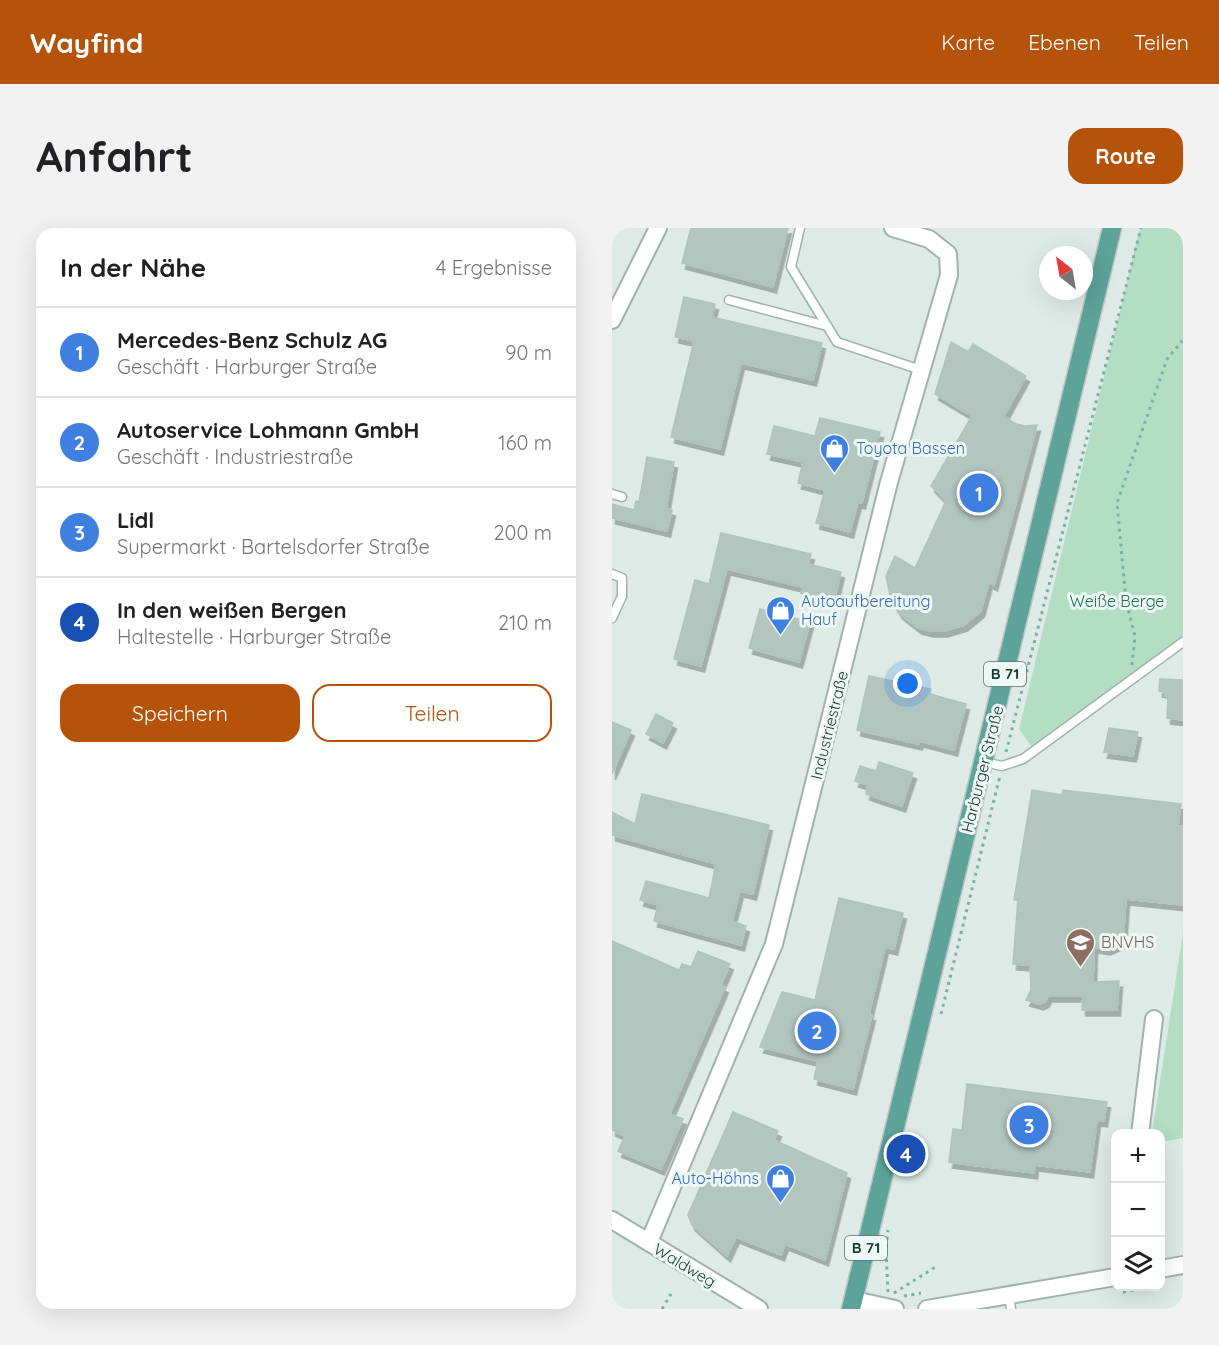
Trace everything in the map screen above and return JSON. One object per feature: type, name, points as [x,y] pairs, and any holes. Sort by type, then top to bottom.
[{"type":"main road","name":"Harburger Straße","points":[[853,1304],[1112,228]]},
{"type":"street","points":[[612,320],[658,228]]},
{"type":"street","name":"Industriestraße","points":[[649,1242],[774,944],[889,482],[949,275],[948,254],[929,239],[893,228]]},
{"type":"street","points":[[1141,1129],[1154,1019]]},
{"type":"street","name":"Waldweg","points":[[612,1220],[759,1309]]},
{"type":"street","points":[[1165,1268],[1183,1265]]},
{"type":"street","points":[[930,1309],[1010,1302],[1111,1278]]},
{"type":"street","points":[[853,1304],[894,1302]]},
{"type":"lane","points":[[800,228],[791,267],[837,342],[921,370]]},
{"type":"lane","points":[[729,300],[827,326]]},
{"type":"lane","points":[[612,494],[622,497]]},
{"type":"lane","points":[[612,574],[622,578],[622,596],[612,618]]},
{"type":"lane","points":[[984,762],[1002,766],[1023,759],[1183,642]]},
{"type":"path","points":[[1130,681],[1135,636],[1126,602],[1117,503],[1167,359],[1183,340]]},
{"type":"path","points":[[894,1302],[937,1266]]},
{"type":"path","points":[[662,1309],[671,1294]]},
{"type":"green space","name":"Weiße Berge","points":[[1140,228],[1183,228],[1183,636],[1032,747],[1019,729]]},
{"type":"green space","points":[[1183,933],[1183,1138],[1165,1141],[1165,1129],[1153,1129]]},
{"type":"building","points":[[691,228],[788,228],[773,287],[682,263]]},
{"type":"building","points":[[684,297],[715,304],[712,317],[822,343],[813,380],[741,363],[720,449],[671,437],[694,341],[675,337]]},
{"type":"building","points":[[951,342],[968,352],[973,344],[1026,376],[1004,416],[1016,424],[1037,425],[994,585],[989,582],[981,611],[964,625],[944,631],[930,631],[918,628],[899,613],[891,600],[886,576],[895,556],[915,568],[946,501],[931,486],[972,416],[935,394]]},
{"type":"building","name":"Toyota Bassen","points":[[820,418],[880,432],[862,503],[858,502],[850,532],[816,523],[825,490],[798,483],[803,462],[767,454],[774,426],[815,436]]},
{"type":"building","points":[[647,457],[674,462],[666,508],[672,510],[667,531],[612,518],[612,504],[634,510],[636,501],[639,502]]},
{"type":"building","points":[[721,533],[811,554],[808,564],[841,572],[834,601],[801,593],[803,587],[727,569],[701,666],[674,659],[695,580],[709,584]]},
{"type":"building","name":"Autoaufbereitung Hauf","points":[[760,609],[810,622],[799,662],[749,648]]},
{"type":"building","points":[[869,676],[931,689],[930,694],[966,704],[954,750],[920,741],[919,744],[857,730]]},
{"type":"building","points":[[1160,679],[1183,680],[1183,720],[1167,718],[1168,697],[1165,696],[1166,692],[1159,691]]},
{"type":"building","points":[[656,714],[673,723],[663,743],[646,734]]},
{"type":"building","points":[[612,722],[631,730],[612,774]]},
{"type":"building","points":[[1109,728],[1138,732],[1133,756],[1104,752]]},
{"type":"building","points":[[879,762],[913,773],[902,806],[866,794],[868,785],[855,781],[860,766],[876,771]]},
{"type":"building","points":[[1032,790],[1062,795],[1063,790],[1181,804],[1178,826],[1183,826],[1183,905],[1126,899],[1123,942],[1107,949],[1094,947],[1093,982],[1119,981],[1117,1010],[1082,1010],[1083,996],[1048,996],[1046,1001],[1040,1004],[1026,1000],[1031,990],[1030,965],[1013,964],[1018,900],[1014,900]]},
{"type":"building","points":[[642,794],[769,825],[753,894],[740,891],[732,921],[746,926],[741,945],[654,921],[658,905],[640,900],[646,881],[709,898],[716,864],[612,835],[612,812],[635,824]]},
{"type":"building","points":[[839,898],[903,913],[894,949],[885,947],[869,1014],[872,1015],[853,1089],[814,1079],[818,1061],[760,1047],[782,992],[815,1000]]},
{"type":"building","points":[[612,941],[679,970],[682,964],[691,967],[698,951],[730,964],[721,985],[725,987],[670,1114],[683,1119],[661,1169],[618,1151],[625,1136],[612,1130]]},
{"type":"building","points":[[967,1084],[1107,1102],[1104,1121],[1097,1120],[1090,1172],[1035,1165],[1034,1173],[949,1162],[953,1129],[962,1130]]},
{"type":"building","points":[[733,1112],[778,1131],[774,1140],[847,1173],[825,1260],[785,1244],[781,1255],[736,1237],[727,1256],[692,1225],[688,1215]]},
{"type":"place","name":"Toyota Bassen","points":[[835,474]]},
{"type":"place","name":"Mercedes-Benz Schulz AG","points":[[979,493]]},
{"type":"place","name":"Autoaufbereitung Hauf","points":[[780,636]]},
{"type":"place","name":"BNVHS","points":[[1080,968]]},
{"type":"place","name":"Autoservice Lohmann GmbH","points":[[817,1031]]},
{"type":"place","name":"Lidl","points":[[1029,1125]]},
{"type":"place","name":"In den weißen Bergen","points":[[906,1154]]},
{"type":"place","name":"Auto-Höhns","points":[[780,1204]]}]
